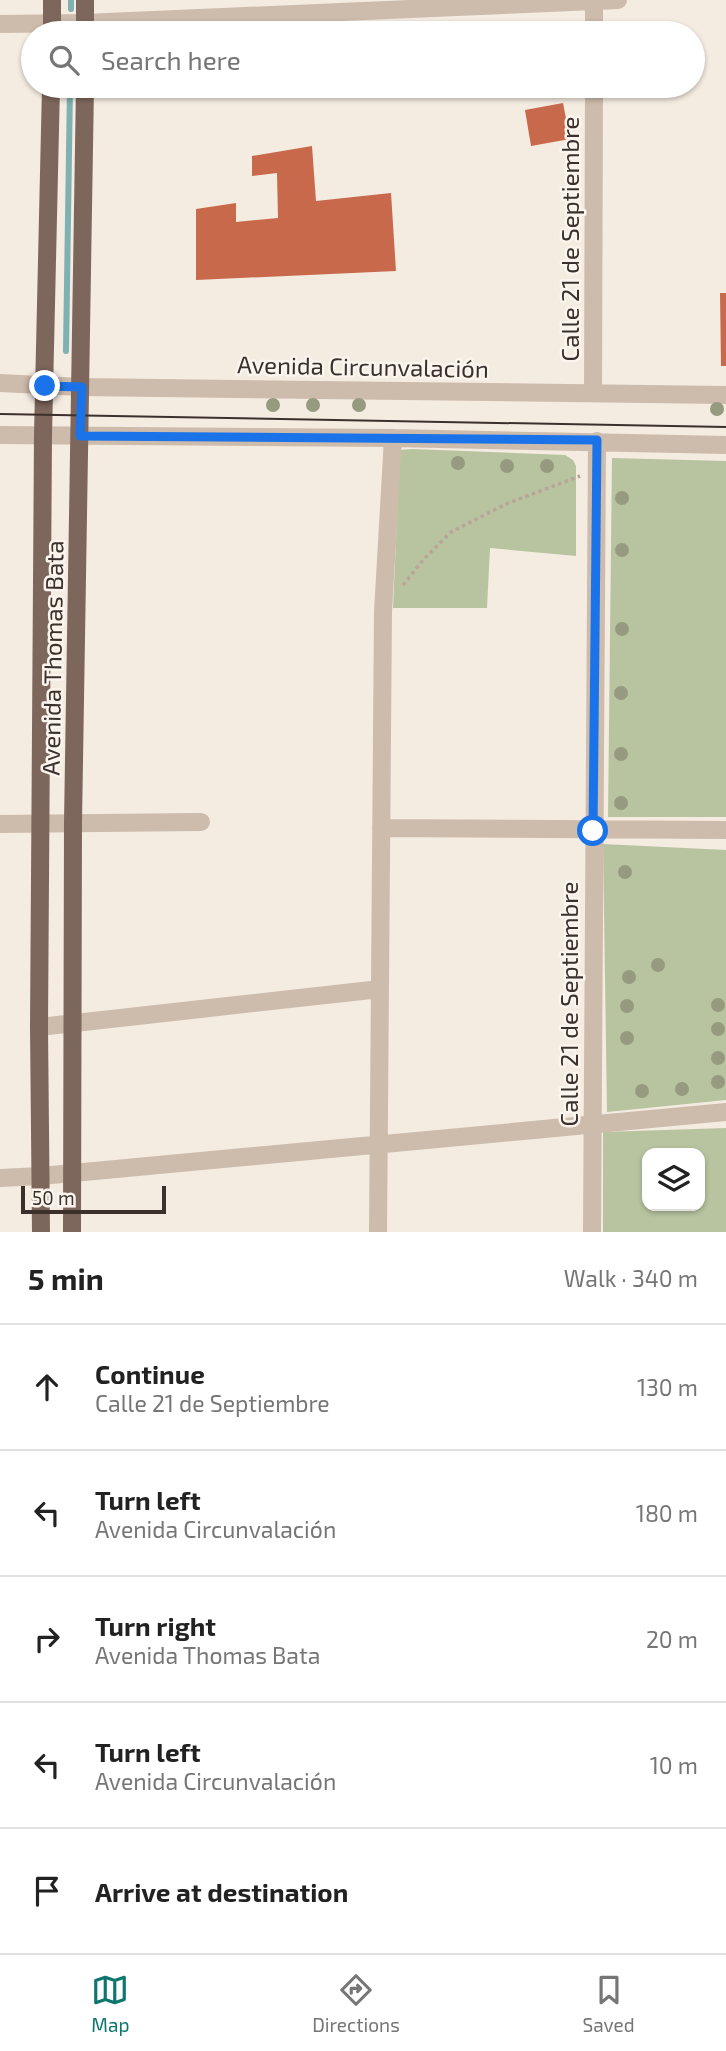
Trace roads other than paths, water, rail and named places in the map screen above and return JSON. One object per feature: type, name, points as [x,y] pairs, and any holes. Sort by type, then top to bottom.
[{"type":"main road","points":[[52,0],[52,21]]},
{"type":"main road","points":[[85,0],[85,21]]},
{"type":"main road","name":"Avenida Thomas Bata","points":[[41,1232],[39,1027],[43,435],[51,98]]},
{"type":"main road","name":"Avenida Thomas Bata","points":[[72,1232],[74,822],[85,98]]},
{"type":"street","points":[[594,0],[594,21]]},
{"type":"street","points":[[212,21],[618,0]]},
{"type":"street","points":[[0,23],[21,25]]},
{"type":"street","name":"Calle 21 de Septiembre","points":[[593,393],[594,98]]},
{"type":"street","name":"Avenida Circunvalación","points":[[0,383],[82,387],[726,395]]},
{"type":"street","points":[[0,435],[597,440],[726,445]]},
{"type":"street","points":[[378,1232],[383,612],[393,438]]},
{"type":"street","name":"Calle 21 de Septiembre","points":[[592,1232],[597,440]]},
{"type":"street","points":[[0,824],[201,822]]},
{"type":"street","points":[[381,828],[726,830]]},
{"type":"street","points":[[39,1027],[380,989]]},
{"type":"street","points":[[0,1178],[726,1112]]},
{"type":"waterway","points":[[71,0],[71,9]]},
{"type":"waterway","points":[[66,351],[70,98]]},
{"type":"tram line","points":[[0,414],[726,427]]}]
